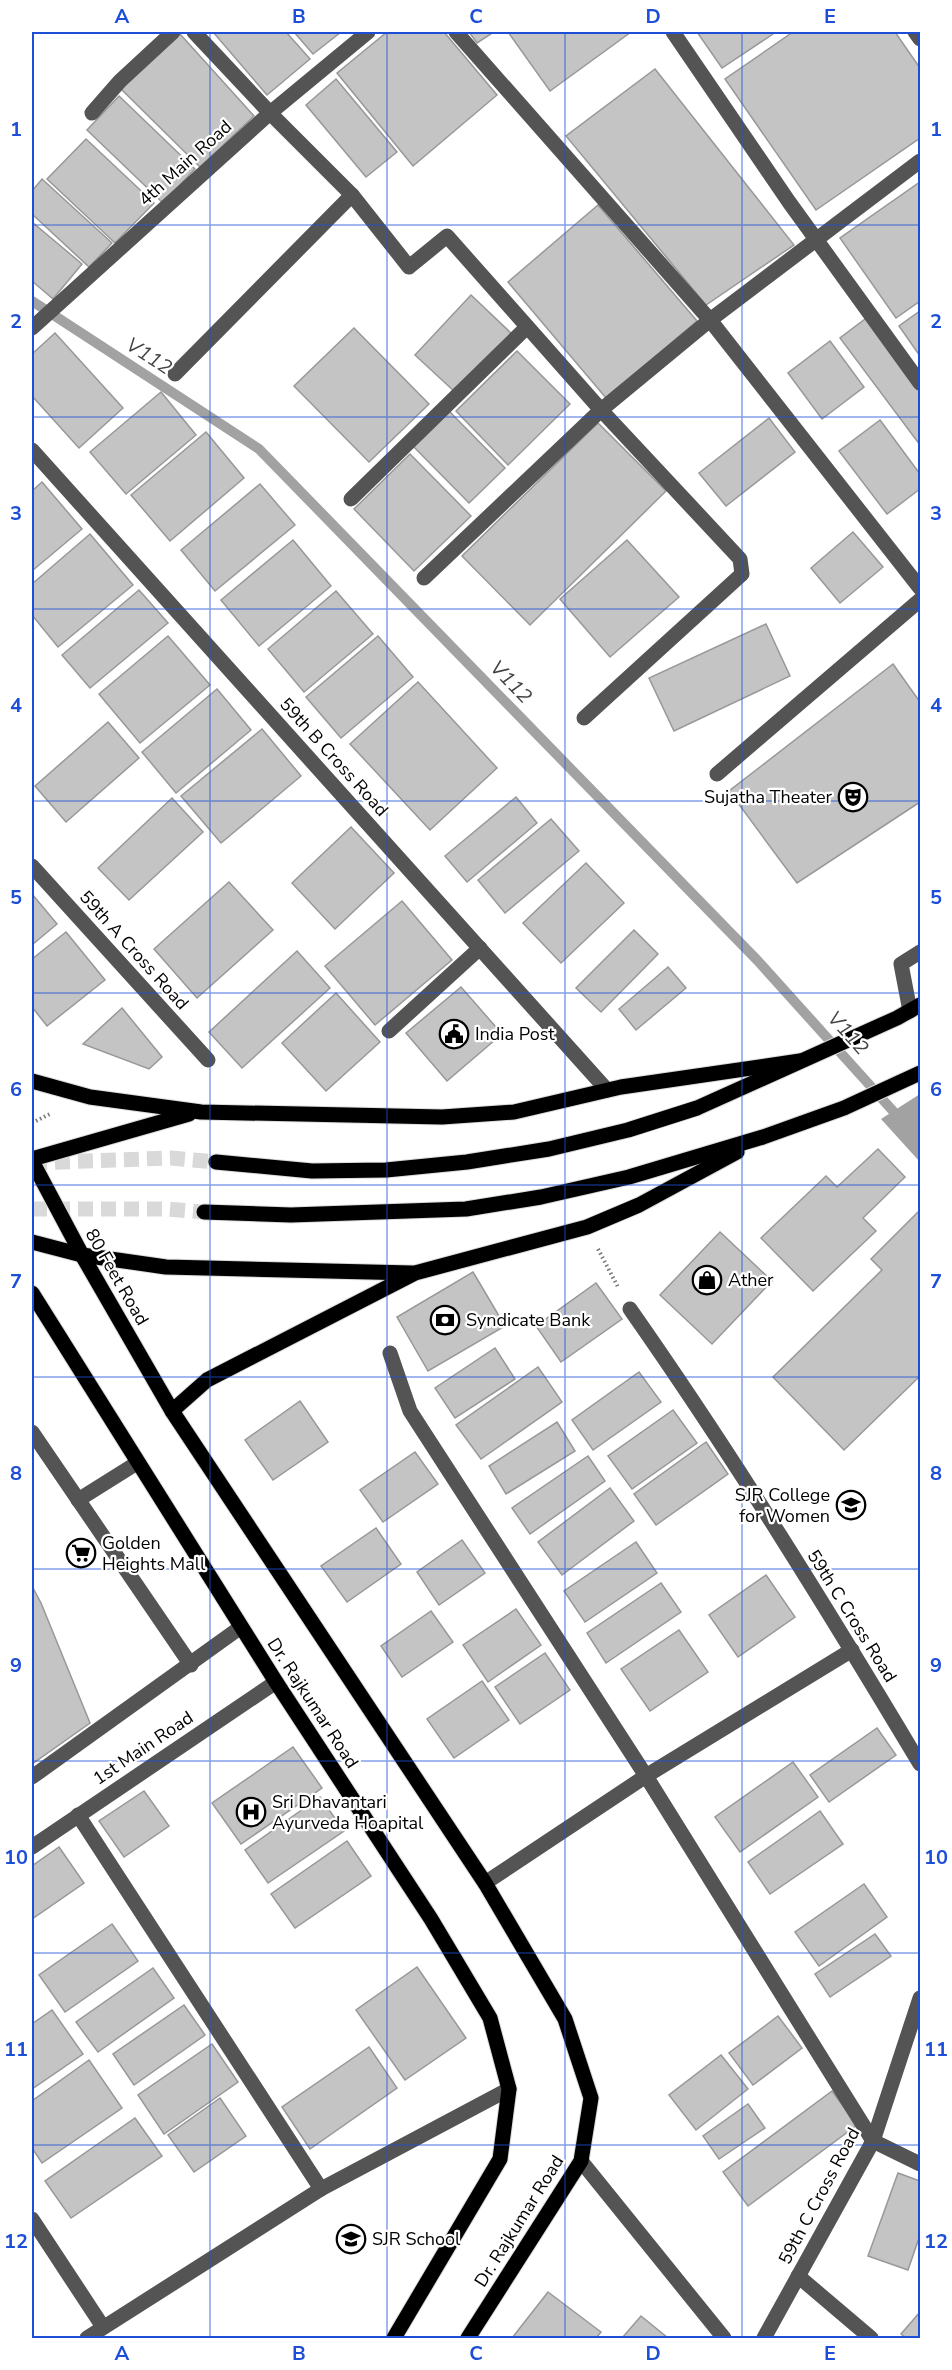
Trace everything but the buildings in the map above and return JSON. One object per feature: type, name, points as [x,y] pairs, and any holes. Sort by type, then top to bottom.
[{"type":"main road","points":[[216,1162],[312,1171],[386,1170],[467,1162],[549,1149],[628,1130],[696,1108],[909,1011]]},
{"type":"main road","points":[[32,1081],[90,1097],[201,1112],[442,1117],[514,1112],[607,1090],[800,1061]]},
{"type":"main road","points":[[204,1212],[291,1215],[466,1209],[541,1197],[629,1177],[763,1137],[844,1108],[921,1073]]},
{"type":"main road","points":[[32,1160],[175,1116],[201,1112]]},
{"type":"main road","points":[[172,1412],[207,1380],[416,1273],[586,1227],[639,1204],[763,1137]]},
{"type":"main road","name":"80 Feet Road","points":[[32,1160],[82,1255],[172,1412]]},
{"type":"main road","points":[[32,1242],[82,1255],[166,1267],[416,1273]]},
{"type":"main road","name":"Dr. Rajkumar Road","points":[[32,1293],[276,1682],[431,1919],[490,2018],[509,2089],[500,2159],[394,2338]]},
{"type":"main road","name":"Dr. Rajkumar Road","points":[[172,1412],[485,1883],[565,2019],[591,2098],[581,2161],[468,2338]]},
{"type":"street","points":[[92,113],[120,81],[173,32]]},
{"type":"street","points":[[194,32],[270,113],[352,195],[409,267],[447,236],[601,410],[740,558],[742,574],[584,718]]},
{"type":"street","name":"4th Main Road","points":[[32,328],[270,113],[368,32]]},
{"type":"street","points":[[456,32],[710,320],[921,588]]},
{"type":"street","points":[[673,32],[789,202],[921,383]]},
{"type":"street","points":[[915,32],[921,39]]},
{"type":"street","points":[[424,578],[601,410],[710,320],[921,161]]},
{"type":"street","points":[[175,374],[352,195]]},
{"type":"street","points":[[351,499],[527,327]]},
{"type":"street","name":"59th B Cross Road","points":[[32,450],[607,1090]]},
{"type":"street","points":[[717,774],[921,600]]},
{"type":"street","name":"59th A Cross Road","points":[[32,866],[208,1060]]},
{"type":"street","points":[[389,1031],[480,948]]},
{"type":"street","points":[[909,1011],[901,964],[921,952]]},
{"type":"street","name":"59th C Cross Road","points":[[630,1309],[674,1372],[852,1650],[921,1764]]},
{"type":"street","points":[[390,1353],[410,1411],[646,1776],[873,2141],[921,2164]]},
{"type":"street","points":[[32,1432],[191,1665]]},
{"type":"street","points":[[78,1500],[137,1463]]},
{"type":"street","points":[[32,1778],[241,1627]]},
{"type":"street","points":[[485,1883],[646,1776],[852,1650]]},
{"type":"street","name":"1st Main Road","points":[[32,1847],[276,1682]]},
{"type":"street","points":[[78,1815],[321,2189]]},
{"type":"street","name":"59th C Cross Road","points":[[764,2338],[873,2141],[921,1998]]},
{"type":"street","points":[[87,2338],[321,2189],[509,2089]]},
{"type":"street","points":[[581,2161],[724,2338]]},
{"type":"street","points":[[32,2219],[103,2326]]},
{"type":"street","points":[[798,2276],[860,2335]]},
{"type":"path","points":[[32,1123],[63,1108]]},
{"type":"path","points":[[586,1227],[630,1309]]},
{"type":"shaded area","points":[[920,1094],[920,1162],[881,1119]]},
{"type":"waterway","name":"V112","points":[[32,301],[259,449],[758,961],[920,1141]]},
{"type":"tunnel","points":[[32,1163],[171,1158],[216,1162]]},
{"type":"tunnel","points":[[32,1209],[166,1209],[204,1212]]},
{"type":"place","name":"Sujatha Theater","points":[[853,797]]},
{"type":"place","name":"India Post","points":[[454,1034]]},
{"type":"place","name":"Ather","points":[[707,1280]]},
{"type":"place","name":"Syndicate Bank","points":[[445,1320]]},
{"type":"place","name":"SJR College for Women","points":[[851,1505]]},
{"type":"place","name":"Golden Heights Mall","points":[[81,1553]]},
{"type":"place","name":"Sri Dhavantari Ayurveda Hoapital","points":[[251,1812]]},
{"type":"place","name":"SJR School","points":[[351,2239]]}]
